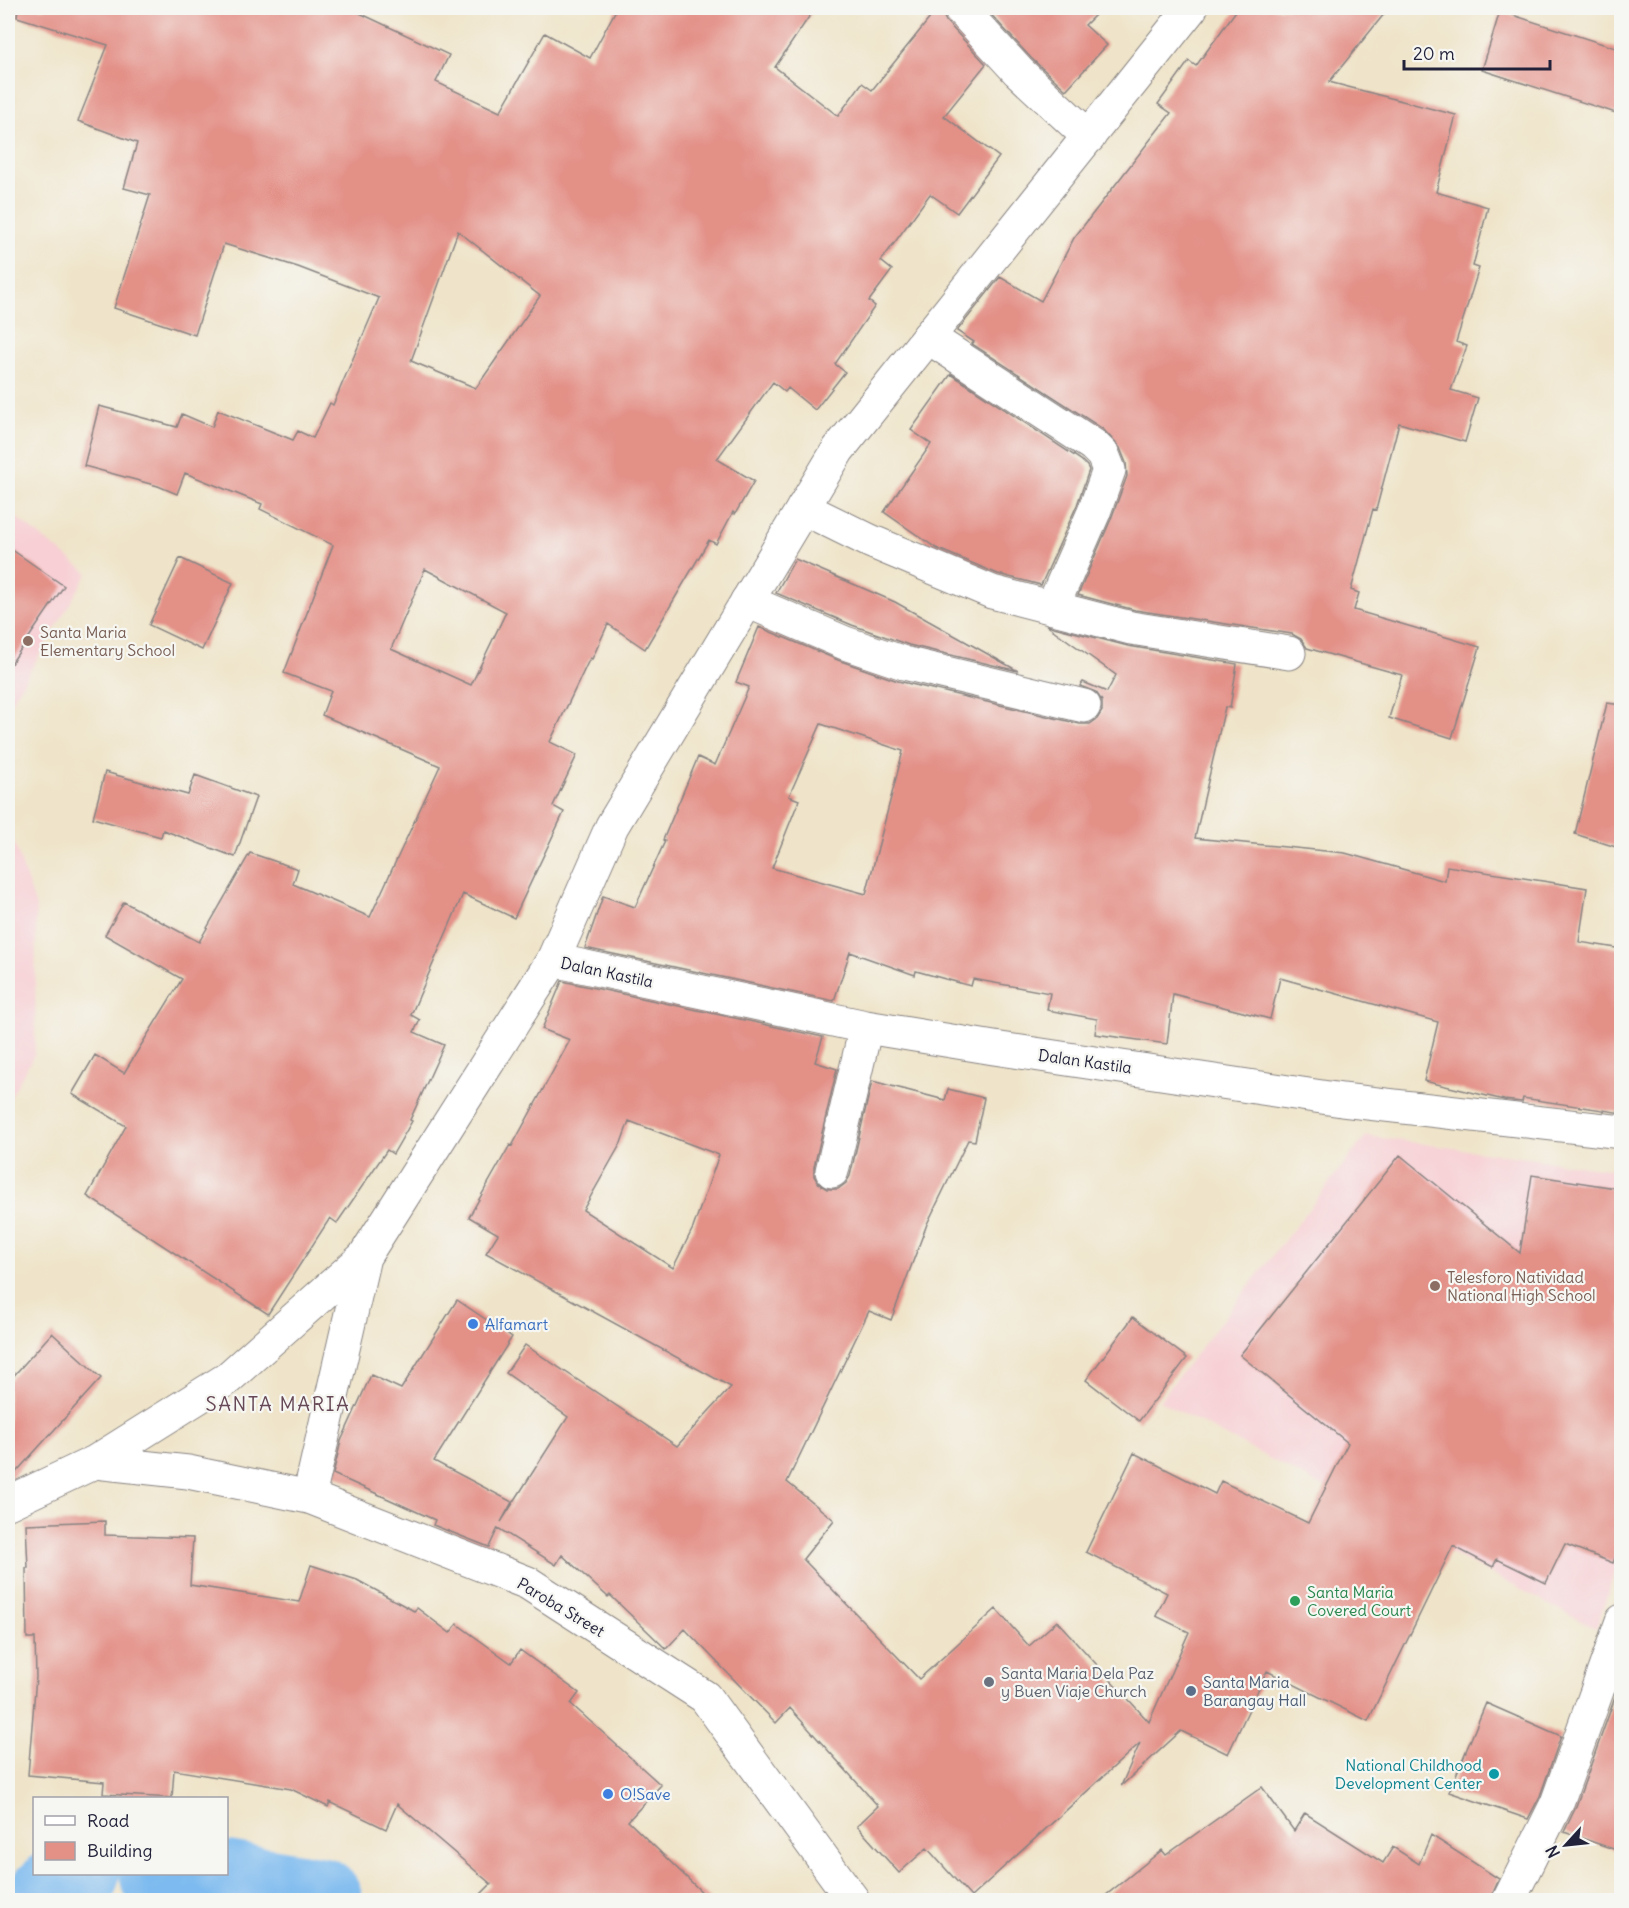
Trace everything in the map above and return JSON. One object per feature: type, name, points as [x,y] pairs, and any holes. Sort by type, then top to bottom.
[{"type":"street","points":[[960,8],[1018,71],[1089,137]]},
{"type":"street","points":[[8,1503],[94,1461],[227,1379],[364,1257],[553,960],[612,826],[838,450],[1191,8]]},
{"type":"street","points":[[928,337],[1093,445],[1103,455],[1109,470],[1095,512],[1052,608]]},
{"type":"street","points":[[804,508],[870,541],[992,592],[1131,628],[1290,653]]},
{"type":"street","points":[[747,601],[845,643],[904,663],[1084,706]]},
{"type":"street","name":"Dalan Kastila","points":[[553,960],[866,1027],[1342,1100],[1622,1132]]},
{"type":"street","points":[[832,1171],[866,1027]]},
{"type":"street","points":[[309,1497],[364,1257]]},
{"type":"street","name":"Paroba Street","points":[[94,1461],[188,1472],[309,1497],[528,1583],[705,1697],[853,1900]]},
{"type":"street","points":[[1509,1900],[1557,1803],[1622,1621]]},
{"type":"shaded area","name":"Santa Maria Elementary School","points":[[8,511],[88,573],[8,708]]},
{"type":"shaded area","points":[[8,824],[36,907],[35,1053],[8,1102]]},
{"type":"shaded area","name":"Telesforo Natividad National High School","points":[[1366,1136],[1621,1171],[1621,1553],[1596,1629],[1159,1401]]},
{"type":"building","points":[[18,8],[349,8],[449,55],[436,82],[500,112],[545,33],[590,58],[617,8],[815,8],[775,67],[838,116],[862,83],[872,90],[938,8],[942,8],[946,21],[986,64],[944,116],[999,157],[957,213],[930,194],[881,261],[892,270],[869,301],[875,306],[835,364],[845,372],[815,410],[788,388],[785,392],[773,382],[717,459],[754,481],[735,514],[733,512],[716,544],[709,540],[645,649],[608,624],[550,742],[577,755],[553,806],[564,812],[514,918],[463,894],[411,1015],[420,1020],[414,1032],[444,1045],[410,1120],[412,1121],[393,1154],[387,1150],[337,1223],[330,1218],[268,1314],[87,1196],[126,1126],[72,1094],[95,1055],[124,1073],[182,979],[105,935],[124,902],[199,942],[250,853],[298,869],[293,884],[370,917],[440,766],[322,715],[331,691],[284,673],[333,545],[260,509],[262,504],[185,473],[177,494],[158,486],[84,466],[99,406],[177,427],[182,414],[212,427],[218,410],[293,440],[298,431],[313,438],[330,403],[333,405],[379,298],[298,267],[224,244],[195,335],[114,308],[150,195],[124,188],[137,143],[78,121],[108,45],[17,17]],"holes":[[[458,231],[540,296],[476,388],[411,361]],[[425,569],[506,612],[471,685],[391,649]]]},
{"type":"building","points":[[985,8],[1102,8],[1085,25],[1107,45],[1066,90],[1031,58]]},
{"type":"building","points":[[1238,8],[1389,8],[1329,82],[1456,115],[1436,192],[1488,207],[1473,266],[1479,268],[1456,342],[1467,346],[1451,390],[1478,398],[1465,442],[1399,423],[1376,510],[1373,509],[1351,590],[1359,593],[1354,610],[1480,647],[1452,738],[1389,718],[1402,675],[1307,648],[1301,639],[1292,634],[1135,610],[1078,595],[1127,476],[1126,463],[1120,448],[1103,429],[972,344],[974,342],[957,331],[1000,277],[1041,301],[1074,238],[1171,113],[1158,104],[1189,61],[1196,66]]},
{"type":"building","points":[[1500,11],[1622,50],[1622,115],[1482,70]]},
{"type":"building","points":[[951,374],[1081,460],[1089,470],[1077,505],[1041,585],[998,574],[936,548],[884,512],[931,444],[911,430]]},
{"type":"building","points":[[8,547],[64,586],[8,668]]},
{"type":"building","points":[[180,558],[233,583],[202,650],[149,625]]},
{"type":"building","points":[[795,559],[895,602],[1018,671],[909,645],[852,625],[776,593]]},
{"type":"building","points":[[1046,625],[1128,646],[1237,664],[1230,708],[1225,707],[1195,838],[1345,853],[1445,881],[1447,866],[1587,888],[1579,942],[1622,949],[1622,1113],[1523,1098],[1522,1102],[1504,1100],[1424,1081],[1438,1022],[1280,978],[1270,1019],[1173,994],[1167,1044],[1095,1034],[1097,1019],[1047,1010],[1050,993],[973,979],[971,986],[916,971],[915,975],[850,952],[834,1001],[585,948],[603,896],[635,907],[665,841],[663,840],[698,757],[715,765],[749,687],[736,682],[759,627],[838,660],[898,681],[1080,724],[1090,724],[1097,719],[1102,711],[1102,701],[1096,692],[1080,686],[1083,682],[1107,692],[1116,675]],"holes":[[[821,724],[903,751],[866,894],[772,868],[799,800],[789,796]]]},
{"type":"building","points":[[1607,703],[1622,705],[1622,849],[1575,834]]},
{"type":"building","points":[[105,772],[188,795],[195,775],[256,797],[235,857],[163,830],[161,837],[93,818]]},
{"type":"building","points":[[562,981],[823,1037],[815,1062],[837,1069],[814,1167],[814,1176],[819,1184],[827,1189],[838,1189],[846,1183],[850,1176],[872,1081],[945,1100],[948,1089],[984,1098],[975,1141],[968,1140],[927,1224],[891,1320],[869,1311],[787,1482],[834,1520],[803,1559],[919,1679],[996,1609],[1029,1646],[1057,1621],[1149,1722],[1189,1632],[1156,1616],[1167,1593],[1086,1552],[1134,1453],[1215,1494],[1221,1481],[1308,1523],[1348,1443],[1240,1355],[1400,1155],[1520,1253],[1532,1175],[1622,1189],[1622,1540],[1613,1563],[1565,1544],[1546,1583],[1497,1559],[1493,1567],[1453,1546],[1368,1721],[1267,1671],[1228,1754],[1181,1731],[1121,1786],[1140,1743],[971,1897],[927,1848],[899,1873],[857,1826],[878,1806],[790,1708],[776,1723],[685,1629],[666,1649],[610,1595],[608,1597],[562,1555],[556,1565],[498,1528],[489,1547],[433,1525],[435,1520],[333,1474],[341,1441],[371,1375],[401,1389],[457,1300],[512,1337],[434,1461],[512,1502],[501,1522],[568,1417],[506,1373],[525,1345],[677,1446],[731,1387],[486,1253],[498,1234],[469,1217],[510,1145],[512,1146],[570,1040],[542,1029]],"holes":[[[629,1121],[719,1155],[693,1228],[673,1268],[583,1210],[621,1143]]]},
{"type":"building","points":[[1133,1317],[1187,1358],[1139,1421],[1086,1380]]},
{"type":"building","points":[[52,1333],[101,1378],[8,1481],[8,1382]]},
{"type":"building","points":[[105,1521],[105,1535],[193,1538],[190,1585],[299,1602],[311,1565],[357,1580],[414,1611],[417,1608],[450,1633],[457,1624],[511,1663],[520,1650],[579,1693],[571,1704],[661,1785],[628,1821],[710,1900],[475,1900],[491,1884],[397,1804],[386,1829],[330,1802],[328,1807],[291,1789],[174,1770],[172,1797],[103,1794],[104,1782],[28,1775],[36,1677],[35,1638],[27,1638],[26,1524]]},
{"type":"building","points":[[1622,1678],[1622,1852],[1564,1832],[1575,1809]]},
{"type":"building","name":"National Childhood Development Center","points":[[1486,1703],[1561,1736],[1540,1796],[1528,1819],[1449,1792]]},
{"type":"building","points":[[1262,1787],[1294,1831],[1305,1813],[1383,1863],[1393,1847],[1419,1864],[1431,1835],[1499,1879],[1490,1900],[1100,1900],[1162,1850],[1166,1855]]},
{"type":"waterway","points":[[49,1900],[75,1875]]},
{"type":"waterway","points":[[169,1875],[319,1900]]},
{"type":"place","name":"Santa Maria Elementary School","points":[[28,641]]},
{"type":"place","name":"Telesforo Natividad National High School","points":[[1435,1286]]},
{"type":"place","name":"Alfamart","points":[[473,1324]]},
{"type":"place","name":"Santa Maria Covered Court","points":[[1295,1601]]},
{"type":"place","name":"Santa Maria Dela Paz y Buen Viaje Church","points":[[989,1682]]},
{"type":"place","name":"Santa Maria Barangay Hall","points":[[1191,1691]]},
{"type":"place","name":"National Childhood Development Center","points":[[1494,1774]]},
{"type":"place","name":"O!Save","points":[[608,1794]]},
{"type":"district","name":"SANTA MARIA","points":[[278,1403]]}]
